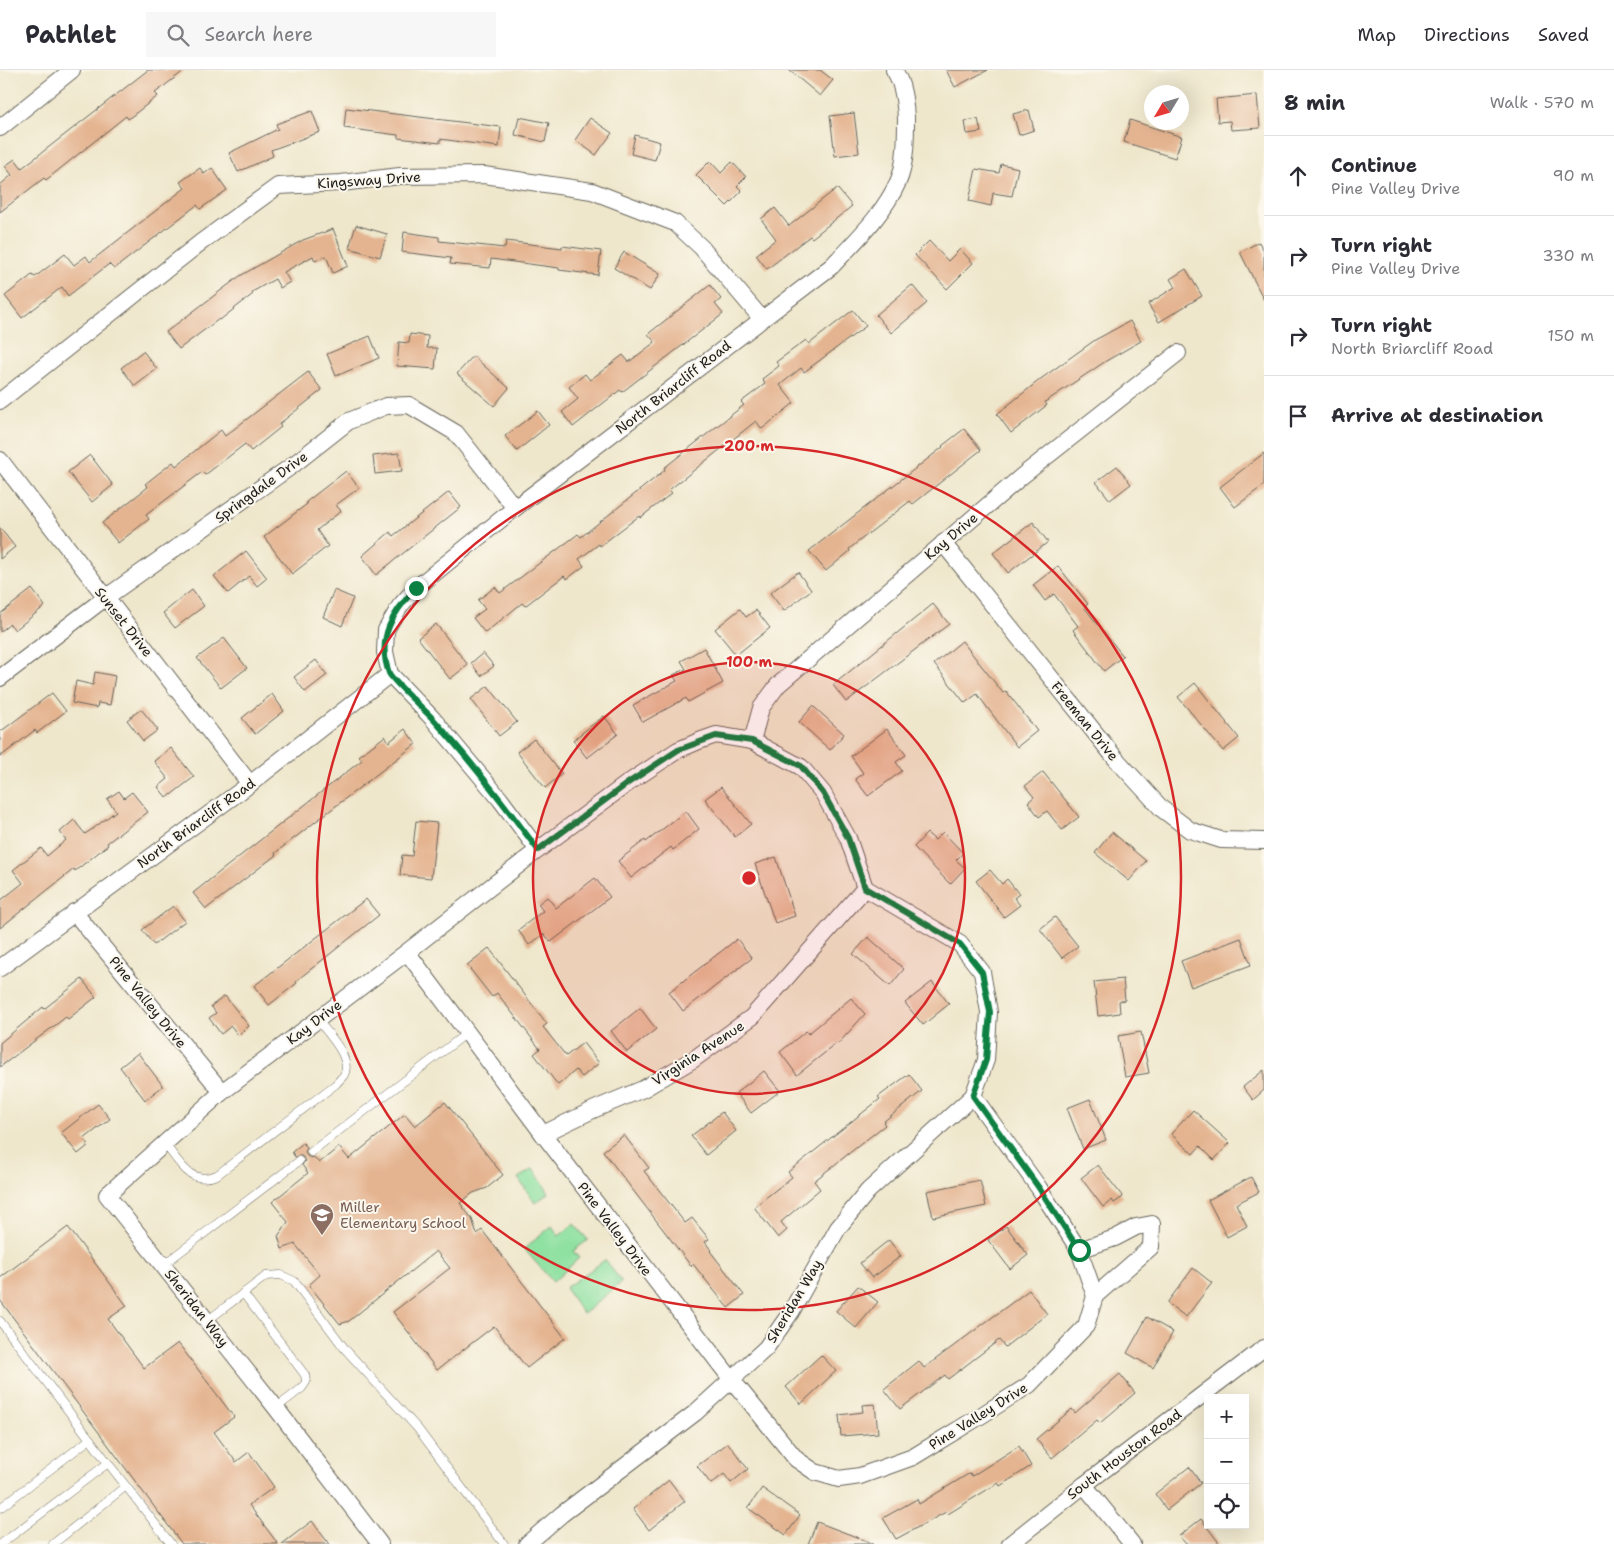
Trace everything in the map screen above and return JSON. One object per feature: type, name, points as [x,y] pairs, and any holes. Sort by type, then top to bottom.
[{"type":"street","points":[[0,128],[72,70]]},
{"type":"street","name":"North Briarcliff Road","points":[[0,968],[250,784],[390,674],[385,652],[386,630],[400,606],[416,588],[515,508],[761,318],[832,266],[877,218],[899,180],[907,142],[905,100],[894,70]]},
{"type":"street","name":"Kingsway Drive","points":[[0,401],[200,243],[278,186],[341,183],[400,176],[484,175],[592,191],[675,223],[701,247],[761,318]]},
{"type":"street","name":"Kay Drive","points":[[752,741],[761,708],[778,685],[1022,476],[1178,353]]},
{"type":"street","name":"Springdale Drive","points":[[0,678],[105,598],[293,465],[349,421],[386,406],[409,405],[456,433],[515,508]]},
{"type":"street","name":"Sunset Drive","points":[[0,460],[250,784]]},
{"type":"street","name":"Freeman Drive","points":[[943,543],[1116,760],[1162,809],[1190,830],[1220,840],[1264,841]]},
{"type":"street","points":[[390,674],[434,720],[500,799],[538,850]]},
{"type":"street","points":[[407,952],[538,850],[628,783],[678,750],[716,736],[752,741],[801,766],[823,793],[848,838],[865,888],[960,944],[982,972],[990,1012],[986,1060],[973,1096],[1039,1188],[1079,1250],[1095,1296],[1151,1247],[1152,1224],[1136,1227],[1115,1238],[1079,1250]]},
{"type":"street","name":"Virginia Avenue","points":[[543,1134],[643,1089],[694,1058],[752,1017],[865,888]]},
{"type":"street","name":"Pine Valley Drive","points":[[74,912],[222,1092]]},
{"type":"street","name":"Kay Drive","points":[[222,1092],[407,952]]},
{"type":"street","name":"Pine Valley Drive","points":[[407,952],[543,1134],[732,1380],[796,1459],[815,1472],[839,1479],[860,1476],[913,1457],[1029,1385],[1086,1326],[1095,1296]]},
{"type":"street","name":"Sheridan Way","points":[[222,1092],[107,1195],[276,1408],[380,1544]]},
{"type":"street","name":"Sheridan Way","points":[[526,1544],[562,1514],[695,1413],[766,1348],[791,1312],[838,1228],[868,1191],[973,1096]]},
{"type":"street","name":"South Houston Road","points":[[1010,1544],[1084,1484],[1264,1348]]},
{"type":"street","points":[[1084,1484],[1132,1544]]},
{"type":"lane","points":[[165,1144],[185,1170],[195,1177],[208,1179],[217,1175],[336,1084],[344,1076],[346,1064],[341,1052],[318,1020]]},
{"type":"lane","points":[[310,1152],[467,1033]]},
{"type":"lane","points":[[163,1265],[299,1161]]},
{"type":"lane","points":[[207,1321],[266,1276],[281,1275],[294,1281],[345,1349],[418,1430],[504,1544]]},
{"type":"lane","points":[[243,1293],[305,1375],[306,1382],[302,1388],[276,1408]]},
{"type":"lane","points":[[0,1321],[170,1544]]},
{"type":"lane","points":[[0,1508],[90,1439]]},
{"type":"lane","points":[[1,1544],[108,1463]]},
{"type":"lane","points":[[53,1544],[126,1486]]},
{"type":"green space","points":[[533,1169],[549,1193],[535,1203],[518,1178]]},
{"type":"green space","points":[[574,1224],[588,1240],[573,1251],[579,1258],[553,1282],[524,1249],[552,1226],[559,1236]]},
{"type":"green space","points":[[605,1260],[622,1282],[583,1314],[565,1288]]},
{"type":"building","points":[[148,70],[185,70],[155,93],[158,96],[128,119],[126,116],[46,180],[44,178],[0,212],[0,185],[12,175],[5,166],[15,159],[22,168]]},
{"type":"building","points":[[789,70],[820,70],[833,80],[820,96]]},
{"type":"building","points":[[946,70],[988,70],[955,87]]},
{"type":"building","points":[[1257,95],[1260,128],[1231,130],[1230,121],[1218,122],[1216,99]]},
{"type":"building","points":[[346,108],[501,127],[499,147],[440,139],[440,143],[398,138],[398,135],[344,128]]},
{"type":"building","points":[[1029,110],[1034,130],[1019,135],[1013,114]]},
{"type":"building","points":[[312,111],[320,132],[271,150],[273,156],[238,172],[229,153],[278,129],[276,124]]},
{"type":"building","points":[[854,113],[859,153],[835,156],[830,116]]},
{"type":"building","points":[[519,117],[549,123],[545,142],[515,135]]},
{"type":"building","points":[[590,118],[612,133],[596,155],[575,140]]},
{"type":"building","points":[[978,119],[981,132],[967,134],[965,121]]},
{"type":"building","points":[[1130,120],[1144,125],[1144,130],[1161,130],[1182,137],[1175,158],[1124,142]]},
{"type":"building","points":[[635,135],[660,142],[655,160],[631,154]]},
{"type":"building","points":[[710,161],[721,173],[732,162],[746,177],[737,186],[742,191],[727,206],[696,175]]},
{"type":"building","points":[[1001,164],[1018,168],[1012,196],[993,193],[991,206],[969,201],[976,169],[999,173]]},
{"type":"building","points":[[200,168],[204,174],[212,168],[227,190],[200,209],[197,205],[114,269],[109,264],[68,296],[62,287],[22,318],[5,296],[32,275],[35,277],[65,254],[74,265],[86,256],[90,262],[185,188],[180,182]]},
{"type":"building","points":[[837,188],[852,206],[812,238],[810,236],[767,269],[756,255],[776,239],[761,219],[775,208],[789,226]]},
{"type":"building","points":[[356,225],[387,234],[380,257],[349,248]]},
{"type":"building","points":[[333,229],[348,266],[333,273],[326,256],[315,261],[313,256],[284,272],[290,282],[280,288],[275,279],[252,292],[253,294],[220,320],[179,349],[166,332],[240,276],[303,240]]},
{"type":"building","points":[[404,232],[439,237],[439,241],[505,248],[506,241],[601,251],[598,275],[491,259],[490,268],[450,264],[451,258],[402,252]]},
{"type":"building","points":[[929,241],[948,261],[960,249],[973,263],[947,289],[915,255]]},
{"type":"building","points":[[1259,242],[1264,252],[1264,300],[1240,252]]},
{"type":"building","points":[[624,252],[660,274],[650,290],[614,268]]},
{"type":"building","points":[[1186,269],[1202,296],[1159,322],[1148,304],[1175,287],[1170,279]]},
{"type":"building","points":[[710,285],[721,299],[715,304],[723,314],[622,392],[620,390],[573,427],[562,412],[578,399],[569,387],[585,374],[590,380],[623,355],[629,362],[655,342],[648,334]]},
{"type":"building","points":[[912,285],[927,303],[891,333],[876,315]]},
{"type":"building","points":[[853,310],[866,326],[804,372],[801,368],[780,385],[794,403],[762,429],[756,421],[669,490],[672,493],[640,518],[639,516],[600,546],[599,544],[579,559],[584,566],[567,579],[564,576],[525,606],[522,603],[485,633],[473,618],[485,609],[478,600],[495,587],[500,593],[578,534],[581,537],[744,405],[741,402],[765,384],[762,379],[779,366],[776,362],[806,340],[809,344]]},
{"type":"building","points":[[1130,321],[1141,341],[1106,361],[1045,402],[1047,405],[1011,433],[997,414],[1042,378],[1095,340]]},
{"type":"building","points":[[410,334],[428,336],[427,348],[437,348],[435,369],[397,366],[399,342],[409,343]]},
{"type":"building","points":[[370,336],[379,358],[336,376],[327,354]]},
{"type":"building","points":[[143,351],[157,369],[135,386],[121,368]]},
{"type":"building","points":[[473,356],[509,388],[494,406],[457,374]]},
{"type":"building","points":[[308,372],[322,390],[279,424],[281,427],[251,451],[245,444],[205,475],[202,472],[146,515],[149,519],[118,543],[102,523],[148,487],[145,484],[173,462],[176,466],[221,430],[225,436]]},
{"type":"building","points":[[538,411],[549,425],[517,451],[505,436]]},
{"type":"building","points":[[964,429],[981,450],[913,504],[910,501],[849,549],[850,551],[826,571],[809,551]]},
{"type":"building","points":[[399,453],[402,471],[375,474],[373,456]]},
{"type":"building","points":[[1264,453],[1264,485],[1235,507],[1220,487]]},
{"type":"building","points":[[90,455],[113,485],[92,502],[68,472]]},
{"type":"building","points":[[1117,466],[1131,484],[1110,500],[1096,482]]},
{"type":"building","points":[[346,471],[359,488],[336,505],[341,511],[317,530],[328,546],[292,574],[264,537]]},
{"type":"building","points":[[449,492],[461,507],[376,575],[362,556],[390,532],[393,536]]},
{"type":"building","points":[[1033,522],[1048,542],[1008,573],[993,553]]},
{"type":"building","points":[[0,528],[15,547],[0,559]]},
{"type":"building","points":[[246,551],[267,578],[257,586],[249,576],[228,593],[214,576]]},
{"type":"building","points":[[1058,566],[1088,604],[1084,607],[1123,656],[1104,671],[1073,630],[1078,626],[1054,594],[1045,601],[1033,585]]},
{"type":"building","points":[[798,572],[811,590],[784,611],[770,593]]},
{"type":"building","points":[[32,589],[45,606],[15,630],[10,624],[0,632],[0,614]]},
{"type":"building","points":[[192,590],[204,606],[175,628],[163,613]]},
{"type":"building","points":[[334,590],[353,598],[342,626],[323,617]]},
{"type":"building","points":[[933,604],[949,624],[846,702],[833,685]]},
{"type":"building","points":[[740,609],[746,617],[756,610],[770,628],[736,655],[715,629]]},
{"type":"building","points":[[436,624],[468,665],[450,679],[418,638]]},
{"type":"building","points":[[224,638],[247,668],[221,688],[197,658]]},
{"type":"building","points":[[962,641],[1003,693],[1006,691],[1037,731],[1017,747],[977,694],[965,703],[934,664]]},
{"type":"building","points":[[704,648],[723,683],[688,702],[686,698],[643,722],[633,705],[677,681],[673,675],[686,669],[681,661]]},
{"type":"building","points":[[483,653],[494,666],[481,676],[471,663]]},
{"type":"building","points":[[316,660],[327,675],[305,692],[294,677]]},
{"type":"building","points":[[95,672],[115,676],[110,705],[98,703],[97,708],[72,703],[76,681],[93,685]]},
{"type":"building","points":[[1195,683],[1239,738],[1223,751],[1178,697]]},
{"type":"building","points":[[488,686],[517,722],[499,736],[471,699]]},
{"type":"building","points":[[52,693],[66,711],[37,733],[35,730],[0,757],[0,732]]},
{"type":"building","points":[[272,694],[284,711],[255,734],[242,718]]},
{"type":"building","points":[[813,706],[844,734],[830,750],[799,722]]},
{"type":"building","points":[[141,709],[158,730],[143,741],[127,720]]},
{"type":"building","points":[[604,716],[618,734],[587,758],[573,740]]},
{"type":"building","points":[[405,729],[416,744],[206,909],[193,893],[362,760],[359,756],[385,736],[389,742]]},
{"type":"building","points":[[887,729],[906,755],[896,762],[902,771],[868,796],[855,779],[863,773],[851,756]]},
{"type":"building","points":[[534,739],[562,774],[545,788],[517,752]]},
{"type":"building","points":[[171,748],[194,777],[167,798],[158,787],[168,779],[154,761]]},
{"type":"building","points":[[1043,772],[1079,817],[1062,830],[1047,811],[1039,817],[1028,802],[1034,797],[1025,786]]},
{"type":"building","points":[[721,787],[751,824],[735,837],[705,799]]},
{"type":"building","points":[[119,791],[124,798],[132,792],[148,812],[0,928],[0,901],[23,883],[13,870],[41,848],[47,856],[66,840],[60,832],[74,820],[85,834],[94,828],[116,811],[107,799]]},
{"type":"building","points":[[686,811],[699,829],[673,850],[671,847],[631,878],[618,861]]},
{"type":"building","points":[[416,821],[437,823],[431,878],[400,875],[402,855],[412,856]]},
{"type":"building","points":[[943,832],[963,853],[956,860],[965,868],[950,884],[914,847],[927,833],[935,840]]},
{"type":"building","points":[[1112,832],[1146,861],[1129,881],[1095,853]]},
{"type":"building","points":[[776,857],[795,916],[775,923],[755,864]]},
{"type":"building","points":[[990,870],[1002,884],[1007,879],[1019,894],[1014,898],[1020,905],[1004,917],[976,881]]},
{"type":"building","points":[[595,878],[610,897],[551,942],[544,934],[529,945],[518,930],[543,911],[538,904],[547,897],[556,908]]},
{"type":"building","points":[[366,899],[379,915],[269,1005],[254,986]]},
{"type":"building","points":[[173,906],[185,921],[154,945],[142,930]]},
{"type":"building","points":[[1055,917],[1078,946],[1062,958],[1040,929]]},
{"type":"building","points":[[868,937],[904,969],[890,986],[853,954]]},
{"type":"building","points":[[1241,938],[1251,965],[1191,987],[1181,961]]},
{"type":"building","points":[[737,939],[752,958],[683,1011],[669,992]]},
{"type":"building","points":[[489,948],[547,1024],[543,1027],[566,1056],[583,1043],[599,1063],[582,1077],[576,1070],[558,1085],[534,1054],[540,1049],[497,993],[492,997],[467,965]]},
{"type":"building","points":[[82,979],[96,997],[68,1019],[66,1017],[0,1067],[0,1043],[43,1007],[44,1009]]},
{"type":"building","points":[[1123,979],[1125,1000],[1119,1001],[1120,1013],[1098,1016],[1094,982]]},
{"type":"building","points":[[932,982],[949,1004],[923,1025],[905,1003]]},
{"type":"building","points":[[225,996],[249,1026],[238,1035],[231,1026],[221,1034],[209,1018],[216,1013],[211,1006]]},
{"type":"building","points":[[851,998],[865,1014],[838,1044],[797,1075],[780,1052],[806,1031],[808,1034]]},
{"type":"building","points":[[640,1008],[656,1029],[627,1052],[611,1031]]},
{"type":"building","points":[[1141,1032],[1149,1073],[1125,1077],[1118,1036]]},
{"type":"building","points":[[138,1053],[163,1086],[145,1100],[120,1067]]},
{"type":"building","points":[[1264,1070],[1264,1090],[1253,1100],[1243,1087]]},
{"type":"building","points":[[764,1071],[780,1091],[751,1113],[736,1093]]},
{"type":"building","points":[[909,1074],[922,1091],[883,1122],[885,1125],[814,1181],[820,1189],[781,1222],[787,1230],[778,1238],[754,1207],[792,1177],[788,1172],[880,1099],[878,1097]]},
{"type":"building","points":[[1090,1099],[1106,1140],[1083,1149],[1067,1108]]},
{"type":"building","points":[[445,1102],[503,1175],[487,1188],[473,1193],[460,1203],[472,1219],[477,1234],[482,1230],[565,1338],[527,1368],[494,1326],[437,1370],[393,1312],[450,1268],[436,1251],[349,1321],[340,1324],[309,1285],[320,1275],[295,1244],[282,1249],[278,1236],[288,1222],[272,1202],[308,1173],[302,1165],[305,1161],[303,1157],[299,1155],[295,1157],[292,1152],[303,1143],[307,1148],[305,1152],[307,1156],[314,1157],[319,1163],[339,1147],[349,1159],[405,1114],[415,1126]]},
{"type":"building","points":[[98,1104],[110,1119],[84,1139],[89,1145],[78,1154],[61,1133]]},
{"type":"building","points":[[1193,1110],[1230,1143],[1214,1160],[1200,1146],[1193,1154],[1171,1134]]},
{"type":"building","points":[[722,1112],[736,1131],[706,1155],[691,1136]]},
{"type":"building","points":[[624,1135],[649,1168],[644,1171],[685,1223],[692,1218],[709,1239],[705,1242],[710,1251],[744,1295],[728,1308],[693,1264],[691,1266],[603,1151]]},
{"type":"building","points":[[1098,1165],[1123,1197],[1114,1203],[1112,1200],[1103,1207],[1081,1178]]},
{"type":"building","points":[[1251,1177],[1259,1192],[1236,1204],[1247,1226],[1227,1237],[1208,1200]]},
{"type":"building","points":[[980,1180],[986,1206],[933,1217],[927,1191]]},
{"type":"building","points":[[1006,1226],[1028,1255],[1010,1269],[988,1240]]},
{"type":"building","points":[[68,1227],[127,1306],[108,1319],[144,1368],[178,1343],[234,1417],[214,1432],[236,1462],[249,1452],[274,1487],[249,1505],[278,1544],[182,1544],[0,1300],[0,1278]]},
{"type":"building","points":[[889,1240],[901,1256],[872,1278],[860,1263]]},
{"type":"building","points":[[1193,1268],[1212,1283],[1186,1317],[1167,1303]]},
{"type":"building","points":[[858,1286],[878,1302],[856,1328],[836,1311]]},
{"type":"building","points":[[1029,1290],[1047,1314],[1005,1347],[999,1340],[948,1379],[945,1375],[900,1409],[884,1389],[919,1361],[924,1368]]},
{"type":"building","points":[[1147,1317],[1173,1332],[1153,1368],[1127,1353]]},
{"type":"building","points":[[821,1355],[836,1371],[801,1404],[786,1387]]},
{"type":"building","points":[[1120,1374],[1135,1393],[1100,1423],[1097,1420],[1052,1458],[1036,1439],[1072,1409],[1075,1413]]},
{"type":"building","points":[[875,1404],[878,1433],[841,1436],[839,1415],[863,1412],[862,1405]]},
{"type":"building","points":[[728,1443],[748,1469],[731,1483],[724,1474],[711,1484],[697,1466]]},
{"type":"building","points":[[1019,1446],[1031,1466],[1000,1486],[998,1483],[948,1514],[946,1512],[896,1539],[883,1518],[917,1499],[919,1504],[970,1473],[972,1476]]},
{"type":"building","points":[[1189,1467],[1201,1483],[1167,1510],[1155,1494]]},
{"type":"building","points":[[669,1480],[685,1501],[649,1530],[633,1509]]},
{"type":"building","points":[[762,1488],[800,1515],[786,1535],[748,1508]]},
{"type":"building","points":[[1201,1519],[1204,1523],[1204,1529],[1209,1529],[1220,1544],[1186,1544],[1179,1536]]},
{"type":"building","points":[[312,1521],[329,1544],[282,1544]]},
{"type":"building","points":[[817,1522],[872,1543],[872,1544],[808,1544]]},
{"type":"place","name":"Miller Elementary School","points":[[322,1236]]},
{"type":"route","points":[[416,588],[400,606],[386,630],[385,652],[390,674],[434,720],[500,799],[538,850],[628,783],[678,750],[699,741],[716,736],[752,741],[801,766],[823,793],[848,838],[865,888],[960,944],[982,972],[990,1012],[986,1060],[973,1096],[1039,1188],[1079,1250]]}]
